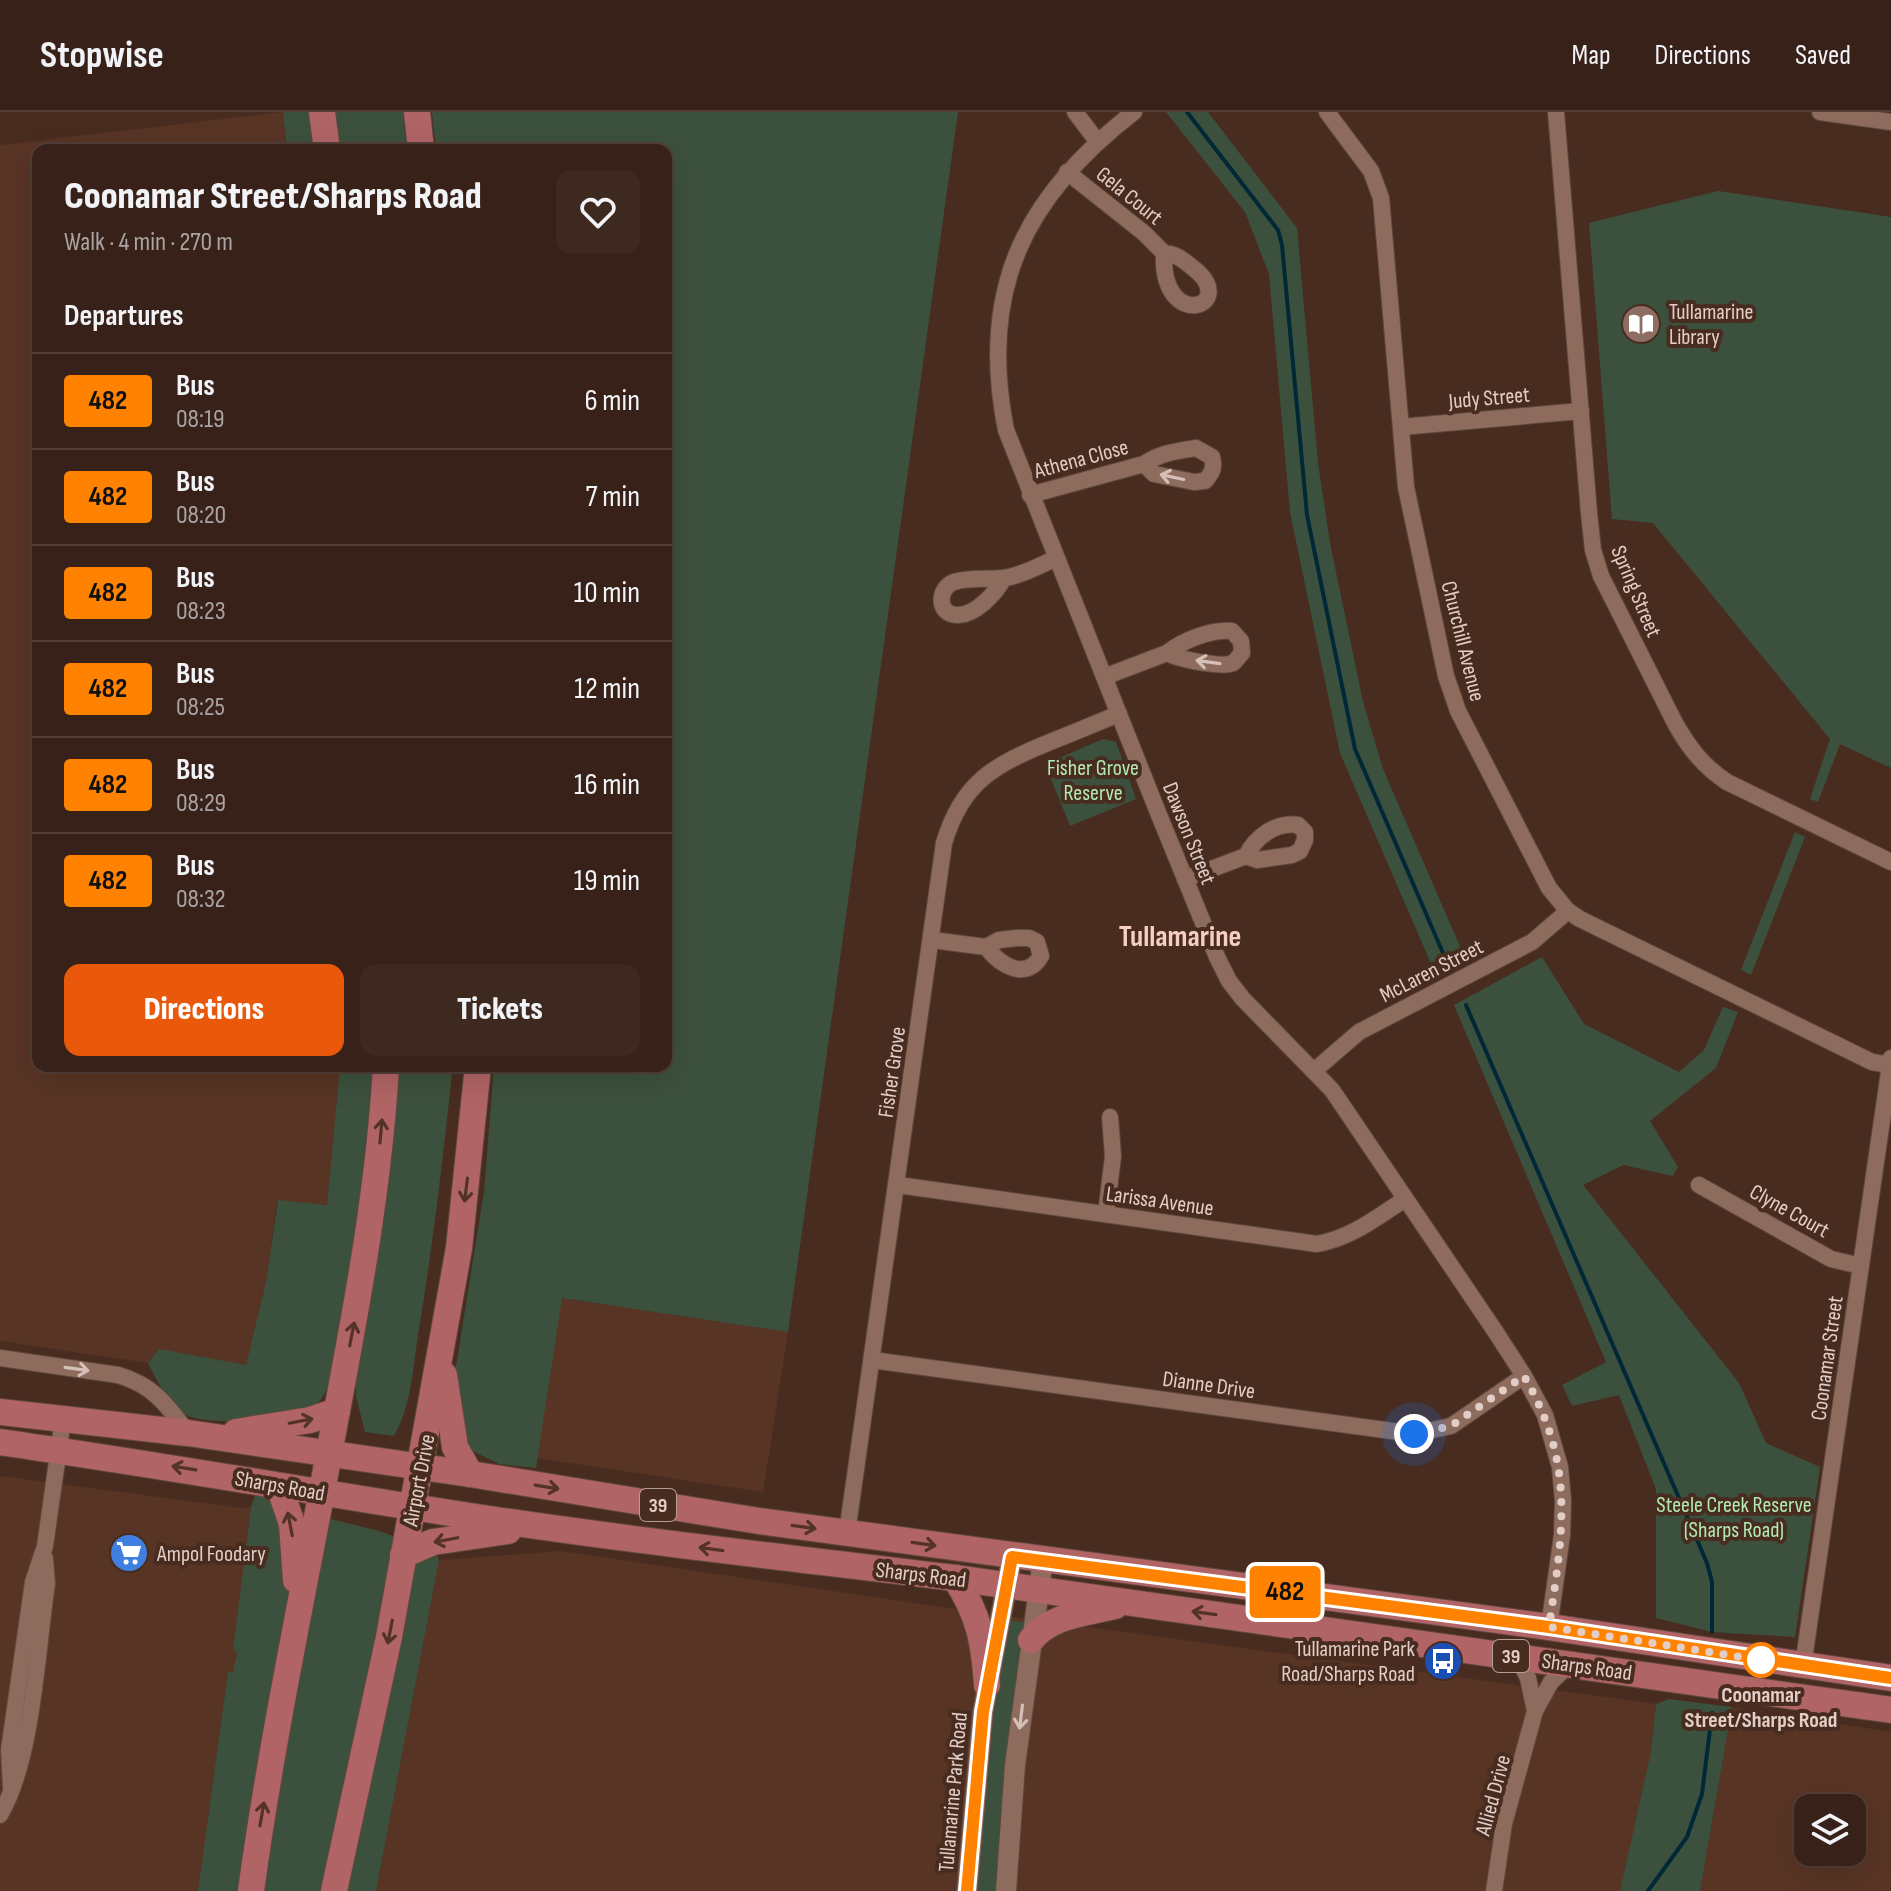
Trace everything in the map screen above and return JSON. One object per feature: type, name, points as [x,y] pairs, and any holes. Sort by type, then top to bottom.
[{"type":"main road","points":[[322,112],[326,144]]},
{"type":"main road","points":[[417,112],[420,144]]},
{"type":"main road","points":[[251,1891],[260,1824],[375,1197],[385,1072]]},
{"type":"main road","name":"Airport Drive","points":[[334,1891],[389,1637],[459,1248],[477,1072]]},
{"type":"main road","points":[[441,1350],[455,1447],[470,1474]]},
{"type":"main road","points":[[198,1435],[300,1422],[337,1411]]},
{"type":"main road","name":"Sharps Road","points":[[0,1412],[198,1435],[1012,1557],[1549,1627],[1891,1678]]},
{"type":"main road","name":"Sharps Road","points":[[0,1442],[546,1526],[807,1562],[1038,1589],[1891,1710]]},
{"type":"main road","points":[[279,1486],[292,1524],[298,1619]]},
{"type":"main road","points":[[403,1555],[433,1542],[546,1526]]},
{"type":"main road","points":[[955,1578],[971,1603],[978,1622],[985,1654],[987,1685]]},
{"type":"main road","points":[[1031,1640],[1042,1627],[1060,1619],[1131,1603]]},
{"type":"main road","points":[[1549,1627],[1565,1647],[1597,1653],[1606,1668]]},
{"type":"street","points":[[1075,112],[1097,141]]},
{"type":"street","name":"Dawson Street","points":[[1134,112],[1097,141],[1067,172],[1045,199],[1017,252],[1003,299],[998,336],[998,384],[1003,417],[1014,455],[1055,559],[1229,981],[1332,1090],[1524,1376],[1545,1415],[1563,1501],[1562,1535],[1549,1627]]},
{"type":"street","name":"Churchill Avenue","points":[[1327,112],[1362,156],[1381,198],[1409,503],[1451,697],[1540,872],[1568,911],[1580,919],[1872,1062],[1890,1061]]},
{"type":"street","name":"Spring Street","points":[[1556,112],[1596,565],[1686,744],[1704,765],[1727,782],[1891,862]]},
{"type":"street","points":[[1820,112],[1891,122]]},
{"type":"street","name":"Gela Court","points":[[1067,172],[1144,233],[1164,253]]},
{"type":"street","name":"Judy Street","points":[[1401,427],[1581,411]]},
{"type":"street","name":"Athena Close","points":[[1030,495],[1144,464]]},
{"type":"street","points":[[1004,578],[1055,559]]},
{"type":"street","points":[[1104,677],[1167,653]]},
{"type":"street","name":"Fisher Grove","points":[[847,1533],[947,833],[961,802],[976,782],[1010,758],[1119,714]]},
{"type":"street","points":[[1185,879],[1246,856]]},
{"type":"street","name":"McLaren Street","points":[[1315,1070],[1359,1032],[1532,942],[1568,911]]},
{"type":"street","points":[[932,940],[986,947]]},
{"type":"street","name":"Coonamar Street","points":[[1803,1666],[1890,1061]]},
{"type":"street","points":[[1106,1214],[1113,1156],[1110,1117]]},
{"type":"street","name":"Larissa Avenue","points":[[898,1185],[1317,1244],[1355,1233],[1405,1199]]},
{"type":"street","name":"Clyne Court","points":[[1699,1185],[1831,1259],[1861,1266]]},
{"type":"street","points":[[0,1358],[135,1380],[150,1388],[198,1435]]},
{"type":"street","name":"Dianne Drive","points":[[872,1360],[1414,1434],[1451,1426],[1524,1376]]},
{"type":"street","points":[[0,1815],[23,1752],[47,1584],[45,1546],[63,1419]]},
{"type":"street","name":"Tullamarine Park Road","points":[[967,1891],[975,1780],[987,1685],[1012,1557]]},
{"type":"street","points":[[1006,1891],[1015,1765],[1043,1560]]},
{"type":"street","name":"Allied Drive","points":[[1517,1656],[1528,1678],[1535,1711]]},
{"type":"street","name":"Allied Drive","points":[[1494,1891],[1504,1824],[1535,1711],[1551,1682],[1570,1664]]},
{"type":"shaded area","points":[[283,112],[286,144],[32,144],[32,1072],[339,1072],[327,1205],[277,1201],[266,1282],[246,1365],[159,1350],[148,1363],[0,1341],[0,145]]},
{"type":"shaded area","points":[[561,1298],[788,1332],[763,1492],[537,1458]]},
{"type":"shaded area","points":[[0,1476],[251,1507],[233,1649],[237,1652],[234,1672],[228,1672],[198,1891],[0,1891]]},
{"type":"shaded area","points":[[561,1551],[948,1608],[1656,1704],[1651,1751],[1620,1891],[376,1891],[439,1560]]},
{"type":"shaded area","points":[[1732,1707],[1891,1732],[1891,1891],[1700,1891]]},
{"type":"green space","points":[[283,112],[311,112],[315,144],[286,144]]},
{"type":"green space","points":[[330,112],[403,112],[406,144],[333,144]]},
{"type":"green space","points":[[432,112],[958,112],[788,1332],[562,1298],[536,1468],[499,1464],[469,1449],[457,1425],[454,1379],[484,1192],[494,1072],[672,1072],[672,144],[435,144]]},
{"type":"green space","points":[[1166,112],[1208,112],[1297,228],[1318,463],[1330,543],[1363,702],[1383,769],[1465,958],[1435,973],[1340,753],[1290,512],[1269,274],[1245,212]]},
{"type":"green space","points":[[1718,191],[1891,217],[1891,768],[1840,744],[1818,802],[1810,799],[1830,739],[1653,523],[1612,519],[1589,223]]},
{"type":"green space","name":"Fisher Grove Reserve","points":[[1103,739],[1116,742],[1136,799],[1070,826],[1045,764]]},
{"type":"green space","points":[[1795,832],[1805,837],[1751,975],[1741,970]]},
{"type":"green space","name":"Steele Creek Reserve (Sharps Road)","points":[[1542,957],[1584,1024],[1679,1072],[1704,1050],[1723,1007],[1738,1012],[1716,1068],[1650,1121],[1678,1167],[1673,1176],[1623,1165],[1583,1185],[1739,1383],[1766,1443],[1820,1467],[1795,1637],[1712,1632],[1656,1618],[1656,1489],[1619,1395],[1572,1406],[1562,1385],[1606,1362],[1454,1005]]},
{"type":"green space","points":[[339,1072],[375,1072],[360,1215],[334,1374],[327,1389],[310,1410],[285,1417],[226,1421],[207,1420],[183,1413],[172,1402],[148,1363],[159,1349],[246,1365],[266,1282],[278,1200],[327,1205]]},
{"type":"green space","points":[[392,1072],[452,1072],[413,1374],[408,1400],[394,1436],[365,1432],[356,1396],[356,1366]]},
{"type":"green space","points":[[255,1496],[263,1496],[274,1505],[379,1531],[435,1551],[439,1560],[376,1891],[198,1891],[228,1672],[233,1672],[237,1653],[233,1649]]},
{"type":"green space","points":[[1003,1619],[1026,1623],[998,1891],[976,1891],[986,1752]]},
{"type":"green space","points":[[1669,1699],[1732,1707],[1700,1891],[1620,1891],[1651,1751],[1656,1704]]},
{"type":"waterway","points":[[1187,112],[1278,230],[1282,245],[1307,515],[1355,749],[1446,960]]},
{"type":"waterway","points":[[1466,1005],[1707,1563],[1712,1582],[1712,1632]]},
{"type":"waterway","points":[[1648,1891],[1687,1837],[1702,1794],[1712,1713]]},
{"type":"bus line","name":"482","points":[[967,1891],[983,1712],[1012,1557],[1549,1627],[1891,1678]]},
{"type":"place","name":"Tullamarine Library","points":[[1641,324]]},
{"type":"place","name":"Ampol Foodary","points":[[129,1553]]},
{"type":"place","name":"Coonamar Street/Sharps Road","points":[[1761,1660]]},
{"type":"place","name":"Tullamarine Park Road/Sharps Road","points":[[1443,1661]]},
{"type":"district","name":"Tullamarine","points":[[1180,936]]},
{"type":"route","points":[[1414,1434],[1451,1426],[1524,1376],[1545,1415],[1560,1467],[1562,1535],[1549,1627],[1761,1660]]}]
